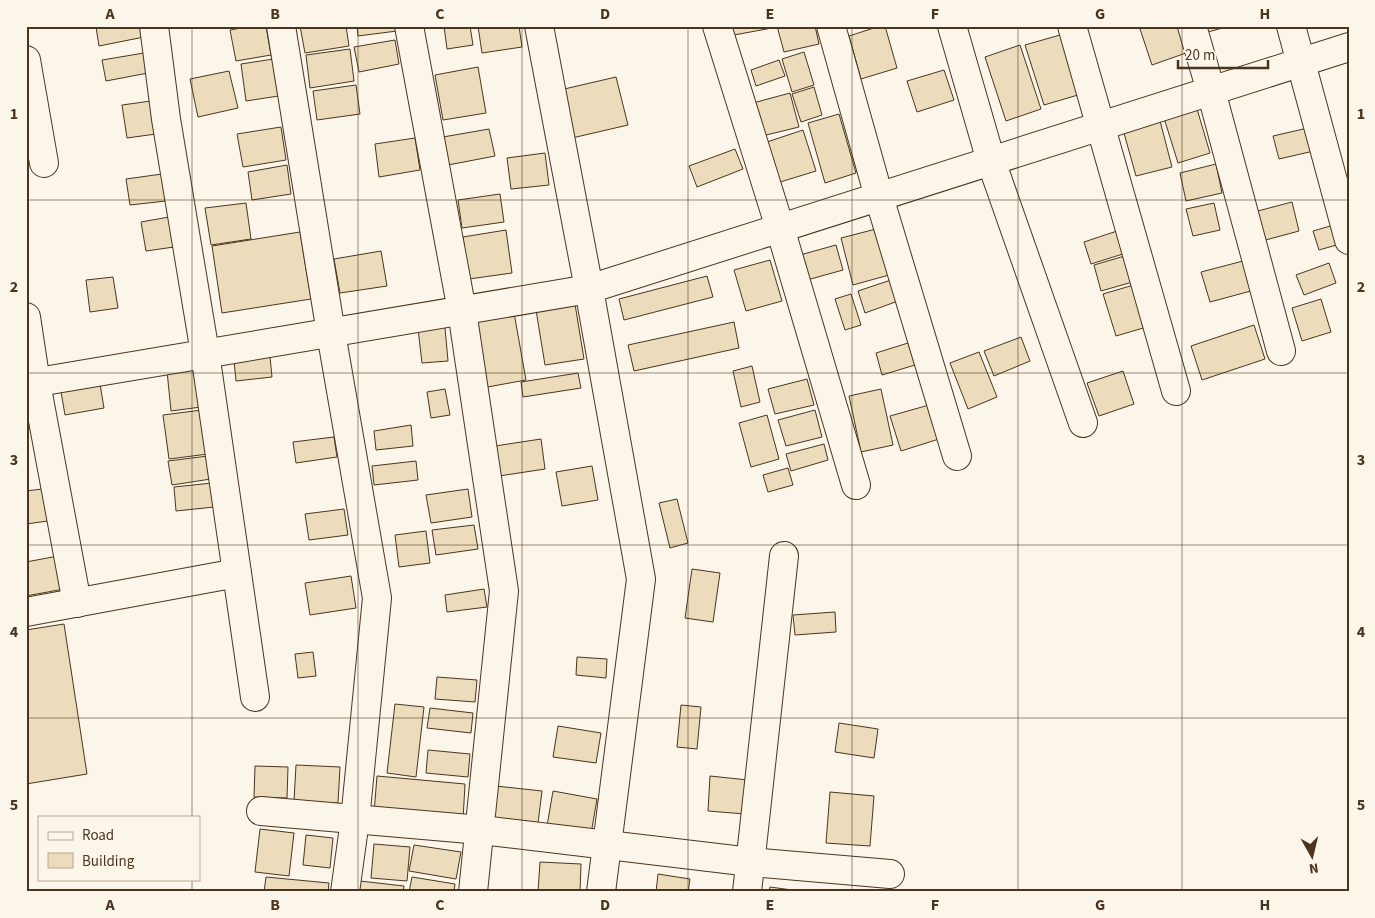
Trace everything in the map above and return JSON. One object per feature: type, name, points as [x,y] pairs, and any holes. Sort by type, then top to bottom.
[{"type":"street","points":[[154,26],[166,119],[206,353],[255,697]]},
{"type":"street","points":[[280,26],[377,598],[346,892]]},
{"type":"street","points":[[410,26],[462,311],[504,591],[474,892]]},
{"type":"street","points":[[538,26],[589,289],[641,579],[601,892]]},
{"type":"street","points":[[717,26],[780,228],[856,485]]},
{"type":"street","points":[[830,26],[957,456]]},
{"type":"street","points":[[952,26],[990,161],[1083,423]]},
{"type":"street","points":[[1072,26],[1176,391]]},
{"type":"street","points":[[1192,26],[1281,351]]},
{"type":"street","points":[[1291,26],[1349,240]]},
{"type":"street","points":[[31,383],[589,289],[1349,47]]},
{"type":"street","points":[[26,60],[44,163]]},
{"type":"street","points":[[26,317],[31,383],[77,603]]},
{"type":"street","points":[[747,892],[784,556]]},
{"type":"street","points":[[26,612],[237,573]]},
{"type":"street","points":[[261,811],[481,830],[750,862],[892,886]]},
{"type":"building","points":[[142,26],[144,37],[99,46],[96,27]]},
{"type":"building","points":[[252,26],[266,26],[271,55],[236,61],[230,30]]},
{"type":"building","points":[[300,26],[346,26],[349,46],[305,53]]},
{"type":"building","points":[[357,26],[396,26],[397,31],[358,36]]},
{"type":"building","points":[[444,26],[470,26],[473,45],[447,49]]},
{"type":"building","points":[[478,26],[519,26],[522,47],[482,53]]},
{"type":"building","points":[[732,26],[772,26],[772,28],[734,35]]},
{"type":"building","points":[[777,26],[815,26],[819,44],[784,52]]},
{"type":"building","points":[[885,26],[897,68],[861,79],[849,36]]},
{"type":"building","points":[[1139,26],[1177,26],[1186,53],[1152,65]]},
{"type":"building","points":[[1202,26],[1230,26],[1204,33]]},
{"type":"building","points":[[1060,35],[1078,95],[1044,105],[1025,45]]},
{"type":"building","points":[[395,40],[399,64],[359,72],[354,47]]},
{"type":"building","points":[[1020,45],[1041,109],[1006,121],[985,57]]},
{"type":"building","points":[[350,49],[354,81],[310,88],[306,55]]},
{"type":"building","points":[[804,52],[814,85],[792,92],[782,59]]},
{"type":"building","points":[[144,53],[148,73],[106,81],[102,60]]},
{"type":"building","points":[[280,58],[285,95],[246,101],[241,64]]},
{"type":"building","points":[[779,60],[785,76],[756,86],[751,70]]},
{"type":"building","points":[[478,67],[486,113],[443,120],[435,75]]},
{"type":"building","points":[[944,70],[954,100],[917,112],[907,81]]},
{"type":"building","points":[[229,71],[238,108],[198,117],[190,79]]},
{"type":"building","points":[[616,77],[628,125],[572,138],[560,90]]},
{"type":"building","points":[[356,85],[360,114],[317,120],[313,91]]},
{"type":"building","points":[[814,87],[822,115],[801,122],[792,94]]},
{"type":"building","points":[[790,93],[799,127],[762,136],[753,103]]},
{"type":"building","points":[[151,101],[156,134],[127,138],[122,105]]},
{"type":"building","points":[[1197,109],[1210,153],[1178,163],[1164,118]]},
{"type":"building","points":[[839,114],[856,173],[825,183],[808,123]]},
{"type":"building","points":[[1159,117],[1172,167],[1136,176],[1122,126]]},
{"type":"building","points":[[281,127],[286,160],[243,167],[237,134]]},
{"type":"building","points":[[1312,127],[1318,150],[1279,159],[1273,136]]},
{"type":"building","points":[[489,129],[495,156],[448,165],[443,137]]},
{"type":"building","points":[[803,130],[816,171],[777,183],[764,143]]},
{"type":"building","points":[[415,138],[420,170],[379,177],[375,144]]},
{"type":"building","points":[[735,149],[743,169],[697,187],[689,166]]},
{"type":"building","points":[[545,153],[549,185],[511,189],[507,158]]},
{"type":"building","points":[[1216,164],[1222,193],[1186,201],[1180,173]]},
{"type":"building","points":[[287,165],[291,194],[252,200],[248,172]]},
{"type":"building","points":[[162,174],[166,201],[130,205],[126,179]]},
{"type":"building","points":[[500,194],[504,222],[462,228],[458,200]]},
{"type":"building","points":[[1292,202],[1299,231],[1262,241],[1254,212]]},
{"type":"building","points":[[246,203],[251,239],[211,245],[205,208]]},
{"type":"building","points":[[1214,203],[1220,230],[1193,236],[1186,209]]},
{"type":"building","points":[[169,217],[174,247],[146,251],[141,222]]},
{"type":"building","points":[[1341,223],[1347,242],[1319,250],[1313,231]]},
{"type":"building","points":[[876,229],[889,275],[853,285],[841,238]]},
{"type":"building","points":[[506,230],[512,273],[469,279],[463,237]]},
{"type":"building","points":[[1120,230],[1126,253],[1091,264],[1084,242]]},
{"type":"building","points":[[300,232],[311,299],[222,313],[212,246]]},
{"type":"building","points":[[836,245],[843,270],[807,280],[800,255]]},
{"type":"building","points":[[381,251],[387,286],[340,293],[334,259]]},
{"type":"building","points":[[1128,255],[1136,281],[1101,291],[1094,265]]},
{"type":"building","points":[[770,260],[782,301],[746,311],[734,270]]},
{"type":"building","points":[[1243,261],[1251,291],[1210,302],[1201,272]]},
{"type":"building","points":[[1329,263],[1336,283],[1304,295],[1296,275]]},
{"type":"building","points":[[707,276],[713,297],[624,320],[619,299]]},
{"type":"building","points":[[113,277],[118,308],[90,312],[86,280]]},
{"type":"building","points":[[891,280],[898,301],[865,313],[858,291]]},
{"type":"building","points":[[1137,284],[1150,326],[1116,336],[1103,294]]},
{"type":"building","points":[[851,294],[861,325],[845,330],[835,299]]},
{"type":"building","points":[[574,298],[584,359],[545,365],[535,304]]},
{"type":"building","points":[[1321,299],[1331,332],[1302,341],[1292,308]]},
{"type":"building","points":[[513,307],[526,380],[482,388],[469,315]]},
{"type":"building","points":[[444,317],[448,361],[422,363],[417,320]]},
{"type":"building","points":[[734,322],[739,348],[634,371],[628,345]]},
{"type":"building","points":[[1254,325],[1265,359],[1202,380],[1191,346]]},
{"type":"building","points":[[1021,337],[1030,361],[994,376],[984,351]]},
{"type":"building","points":[[908,343],[915,365],[882,375],[876,353]]},
{"type":"building","points":[[269,347],[272,377],[236,381],[233,351]]},
{"type":"building","points":[[979,352],[997,397],[968,409],[950,363]]},
{"type":"building","points":[[196,358],[201,407],[171,411],[166,361]]},
{"type":"building","points":[[752,366],[760,402],[741,407],[733,371]]},
{"type":"building","points":[[1123,371],[1134,404],[1099,416],[1087,383]]},
{"type":"building","points":[[98,372],[104,408],[65,415],[59,380]]},
{"type":"building","points":[[578,373],[581,388],[523,397],[521,382]]},
{"type":"building","points":[[807,379],[814,405],[775,414],[768,389]]},
{"type":"building","points":[[445,389],[450,415],[431,418],[427,392]]},
{"type":"building","points":[[881,389],[893,445],[861,452],[849,396]]},
{"type":"building","points":[[929,405],[939,439],[901,451],[890,416]]},
{"type":"building","points":[[202,410],[208,454],[169,459],[163,415]]},
{"type":"building","points":[[815,410],[822,437],[786,446],[778,420]]},
{"type":"building","points":[[767,415],[779,459],[751,467],[739,423]]},
{"type":"building","points":[[411,425],[413,446],[376,450],[374,431]]},
{"type":"building","points":[[334,437],[337,457],[296,463],[293,442]]},
{"type":"building","points":[[541,439],[545,469],[499,476],[495,446]]},
{"type":"building","points":[[824,444],[828,460],[791,471],[786,454]]},
{"type":"building","points":[[208,456],[211,479],[172,485],[168,461]]},
{"type":"building","points":[[416,461],[418,480],[374,485],[372,466]]},
{"type":"building","points":[[592,466],[598,500],[562,506],[556,472]]},
{"type":"building","points":[[788,468],[793,485],[768,492],[763,475]]},
{"type":"building","points":[[212,483],[214,507],[176,511],[174,487]]},
{"type":"building","points":[[42,489],[48,521],[26,524],[26,491]]},
{"type":"building","points":[[468,489],[472,517],[431,523],[426,495]]},
{"type":"building","points":[[677,499],[688,543],[670,548],[659,503]]},
{"type":"building","points":[[344,509],[348,535],[309,540],[305,514]]},
{"type":"building","points":[[474,525],[478,549],[436,555],[432,530]]},
{"type":"building","points":[[426,531],[430,563],[399,567],[395,535]]},
{"type":"building","points":[[58,556],[64,589],[26,596],[26,562]]},
{"type":"building","points":[[692,569],[720,573],[713,622],[685,618]]},
{"type":"building","points":[[351,576],[356,608],[310,615],[305,583]]},
{"type":"building","points":[[484,589],[487,607],[447,612],[445,595]]},
{"type":"building","points":[[835,612],[836,632],[795,635],[793,615]]},
{"type":"building","points":[[64,624],[87,774],[26,784],[26,630]]},
{"type":"building","points":[[313,652],[316,676],[298,678],[295,654]]},
{"type":"building","points":[[577,657],[607,659],[606,678],[576,675]]},
{"type":"building","points":[[437,677],[477,680],[475,702],[435,699]]},
{"type":"building","points":[[395,704],[424,707],[416,777],[387,773]]},
{"type":"building","points":[[681,705],[701,707],[697,749],[677,747]]},
{"type":"building","points":[[430,708],[473,713],[471,733],[427,728]]},
{"type":"building","points":[[839,723],[878,729],[874,758],[835,752]]},
{"type":"building","points":[[558,726],[601,733],[596,763],[553,757]]},
{"type":"building","points":[[428,750],[470,754],[468,777],[426,773]]},
{"type":"building","points":[[296,765],[340,767],[338,803],[294,801]]},
{"type":"building","points":[[255,766],[288,767],[287,798],[254,797]]},
{"type":"building","points":[[377,776],[465,784],[463,820],[374,813]]},
{"type":"building","points":[[710,776],[748,780],[745,814],[708,811]]},
{"type":"building","points":[[496,786],[542,791],[538,823],[492,818]]},
{"type":"building","points":[[553,791],[597,799],[591,834],[547,826]]},
{"type":"building","points":[[830,792],[874,796],[870,846],[826,843]]},
{"type":"building","points":[[260,829],[294,833],[289,876],[255,872]]},
{"type":"building","points":[[306,835],[333,838],[330,868],[303,865]]},
{"type":"building","points":[[374,844],[410,847],[407,881],[371,878]]},
{"type":"building","points":[[414,845],[461,852],[456,879],[409,871]]},
{"type":"building","points":[[540,862],[581,864],[580,892],[538,892]]},
{"type":"building","points":[[658,874],[690,879],[688,892],[656,892]]},
{"type":"building","points":[[266,877],[329,883],[328,892],[264,892]]},
{"type":"building","points":[[412,877],[455,884],[454,892],[409,892]]},
{"type":"building","points":[[360,881],[404,886],[403,892],[359,892]]},
{"type":"building","points":[[770,887],[807,892],[769,892]]}]
